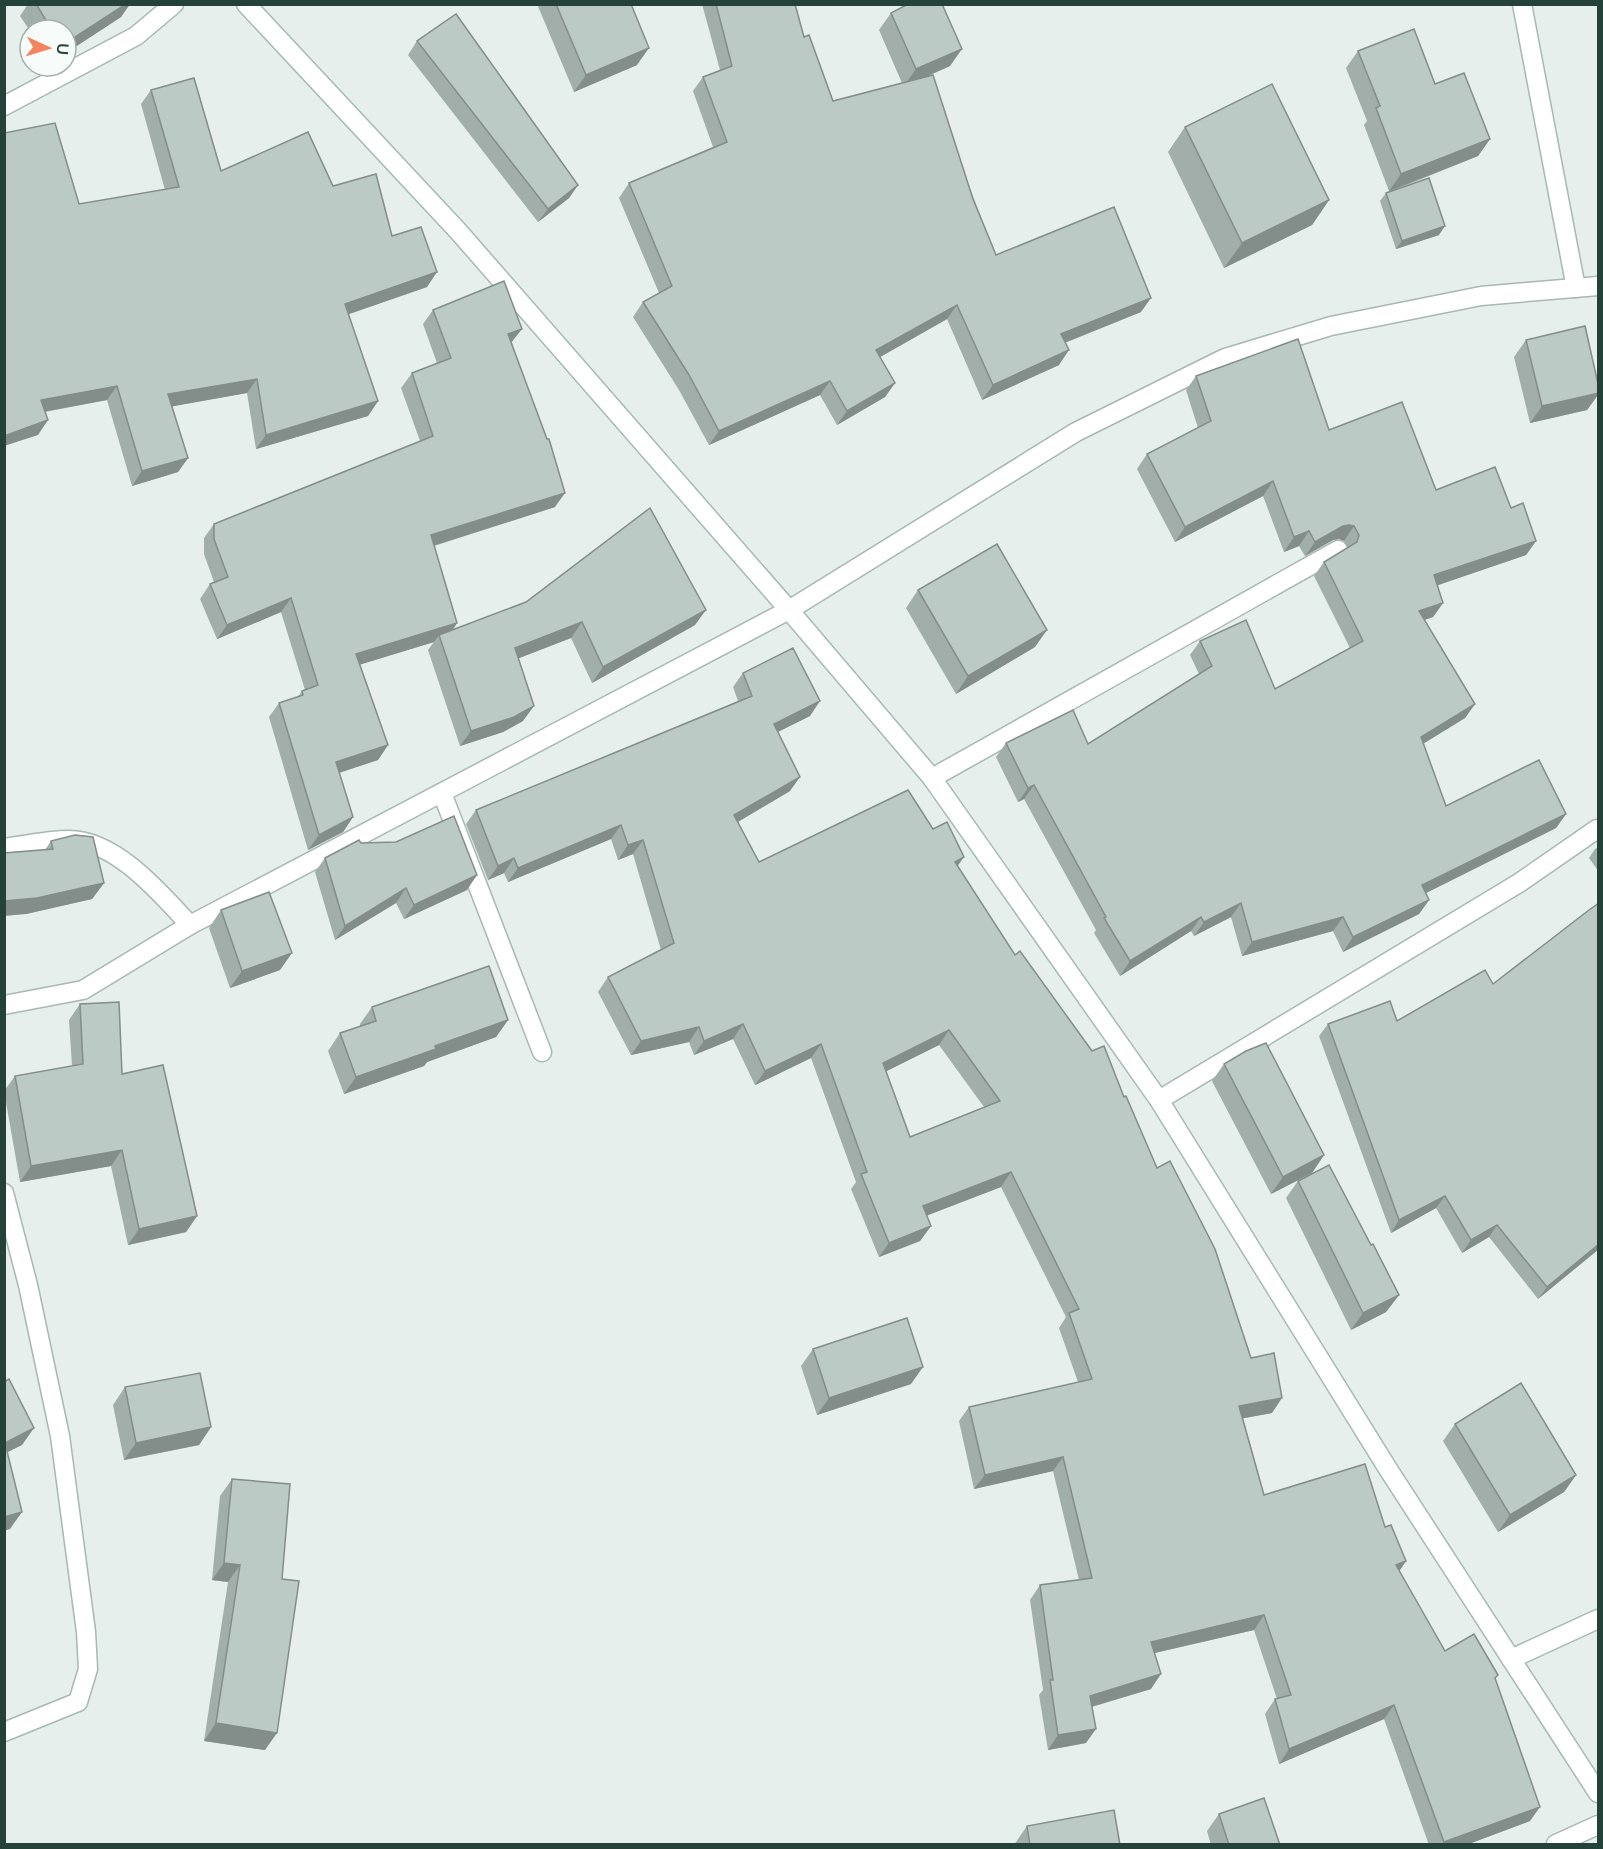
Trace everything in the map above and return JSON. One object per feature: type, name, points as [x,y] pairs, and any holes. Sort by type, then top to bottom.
[{"type":"street","points":[[4,106],[136,36],[174,4]]},
{"type":"street","points":[[246,4],[458,231],[789,610],[932,778],[1159,1100],[1388,1469],[1599,1793]]},
{"type":"street","points":[[1521,4],[1576,288]]},
{"type":"street","points":[[4,1005],[83,990],[190,925],[789,610],[1076,432],[1225,358],[1330,326],[1458,300],[1599,286]]},
{"type":"street","points":[[932,778],[1338,550]]},
{"type":"street","points":[[442,793],[542,1052]]},
{"type":"street","points":[[1159,1100],[1520,883],[1597,829]]},
{"type":"street","points":[[4,848],[69,840],[90,842],[145,877],[190,925]]},
{"type":"street","points":[[4,1192],[28,1285],[60,1436],[86,1632],[88,1670],[78,1702],[4,1732]]},
{"type":"street","points":[[1511,1659],[1599,1619]]},
{"type":"street","points":[[1556,1845],[1599,1825]]},
{"type":"building","points":[[36,4],[126,4],[78,35],[78,18],[45,18]]},
{"type":"building","points":[[556,4],[631,4],[649,48],[586,75]]},
{"type":"building","points":[[716,4],[795,4],[804,37],[809,35],[833,101],[933,75],[973,199],[996,255],[1114,207],[1151,298],[1061,334],[1069,350],[993,385],[957,305],[876,350],[895,383],[847,411],[830,381],[719,431],[689,375],[643,302],[672,286],[629,183],[727,142],[703,77],[732,66]]},
{"type":"building","points":[[908,4],[942,4],[962,49],[916,69],[891,13]]},
{"type":"building","points":[[456,14],[578,185],[548,209],[417,41]]},
{"type":"building","points":[[1414,29],[1435,84],[1464,73],[1490,139],[1401,174],[1376,108],[1380,106],[1358,51]]},
{"type":"building","points":[[194,78],[221,171],[308,132],[333,186],[376,174],[392,236],[421,227],[437,272],[345,304],[378,401],[266,435],[257,379],[168,394],[188,458],[142,471],[117,386],[41,400],[48,420],[4,436],[4,133],[55,123],[79,204],[179,187],[151,90]]},
{"type":"building","points":[[1272,84],[1329,200],[1242,243],[1185,127]]},
{"type":"building","points":[[1429,178],[1445,226],[1402,241],[1386,193]]},
{"type":"building","points":[[504,281],[522,329],[508,334],[547,439],[549,439],[565,493],[431,535],[457,623],[356,654],[388,745],[336,762],[353,817],[319,835],[279,703],[303,695],[302,691],[318,685],[291,598],[227,625],[210,584],[228,577],[214,539],[214,524],[433,436],[412,373],[451,358],[433,310]]},
{"type":"building","points":[[1585,326],[1599,393],[1542,406],[1526,340]]},
{"type":"building","points":[[1298,339],[1329,430],[1402,402],[1436,490],[1495,467],[1511,508],[1523,503],[1536,541],[1434,575],[1443,603],[1419,611],[1475,704],[1421,737],[1446,806],[1539,760],[1566,814],[1422,885],[1429,900],[1353,937],[1343,917],[1252,942],[1241,903],[1204,922],[1201,917],[1130,961],[1104,918],[1106,917],[1034,785],[1028,788],[1006,743],[1073,710],[1088,744],[1212,666],[1200,641],[1246,620],[1275,689],[1363,641],[1324,562],[1357,542],[1359,535],[1354,526],[1343,526],[1315,542],[1309,531],[1294,537],[1273,481],[1185,527],[1147,454],[1211,421],[1196,376]]},
{"type":"building","points":[[650,508],[706,610],[603,667],[582,622],[515,648],[534,706],[514,717],[471,731],[439,635],[526,602]]},
{"type":"building","points":[[997,544],[1047,630],[968,676],[918,590]]},
{"type":"building","points":[[793,648],[820,701],[774,724],[800,777],[734,815],[759,862],[908,790],[933,829],[947,822],[964,857],[955,862],[1015,955],[1020,951],[1092,1051],[1104,1046],[1124,1097],[1126,1096],[1157,1168],[1170,1161],[1215,1249],[1251,1358],[1274,1353],[1282,1398],[1239,1406],[1264,1495],[1365,1464],[1385,1527],[1391,1525],[1406,1561],[1396,1565],[1445,1651],[1474,1634],[1498,1675],[1495,1678],[1540,1807],[1444,1842],[1394,1705],[1289,1749],[1275,1699],[1291,1695],[1264,1615],[1151,1642],[1161,1674],[1090,1696],[1096,1729],[1058,1735],[1040,1585],[1092,1578],[1063,1457],[985,1475],[969,1407],[1092,1379],[1069,1313],[1079,1309],[1011,1172],[923,1206],[931,1226],[889,1243],[861,1174],[867,1172],[821,1044],[765,1071],[743,1024],[704,1041],[699,1027],[641,1041],[608,977],[674,943],[643,840],[628,845],[621,825],[518,868],[514,858],[498,866],[476,810],[752,696],[743,673]],"holes":[[[949,1030],[1000,1101],[910,1137],[883,1063]]]},
{"type":"building","points":[[454,816],[477,875],[414,905],[406,888],[345,926],[325,858],[359,840],[361,843],[396,842]]},
{"type":"building","points":[[75,835],[93,837],[104,883],[37,898],[4,901],[4,853],[53,849],[51,841]]},
{"type":"building","points":[[269,892],[292,953],[242,971],[221,910]]},
{"type":"building","points":[[1599,903],[1599,1244],[1547,1287],[1497,1225],[1471,1240],[1445,1196],[1399,1220],[1328,1024],[1390,1001],[1397,1021],[1485,970],[1493,984]]},
{"type":"building","points":[[489,966],[508,1020],[435,1046],[436,1049],[356,1077],[340,1033],[376,1021],[372,1007]]},
{"type":"building","points":[[119,1002],[122,1074],[163,1065],[197,1216],[139,1229],[122,1150],[31,1166],[15,1076],[83,1064],[80,1004]]},
{"type":"building","points":[[1266,1043],[1324,1155],[1283,1177],[1224,1064]]},
{"type":"building","points":[[1329,1165],[1399,1295],[1363,1313],[1298,1181]]},
{"type":"building","points":[[907,1318],[923,1367],[829,1398],[813,1349]]},
{"type":"building","points":[[200,1373],[211,1427],[136,1443],[125,1387]]},
{"type":"building","points":[[9,1379],[34,1428],[5,1443],[22,1512],[4,1517],[4,1382]]},
{"type":"building","points":[[1521,1383],[1576,1475],[1510,1515],[1455,1424]]},
{"type":"building","points":[[232,1479],[290,1484],[282,1579],[299,1581],[277,1733],[216,1723],[240,1565],[224,1563]]},
{"type":"building","points":[[1264,1798],[1280,1845],[1229,1845],[1219,1814]]},
{"type":"building","points":[[1114,1810],[1120,1845],[1030,1845],[1027,1826]]}]
